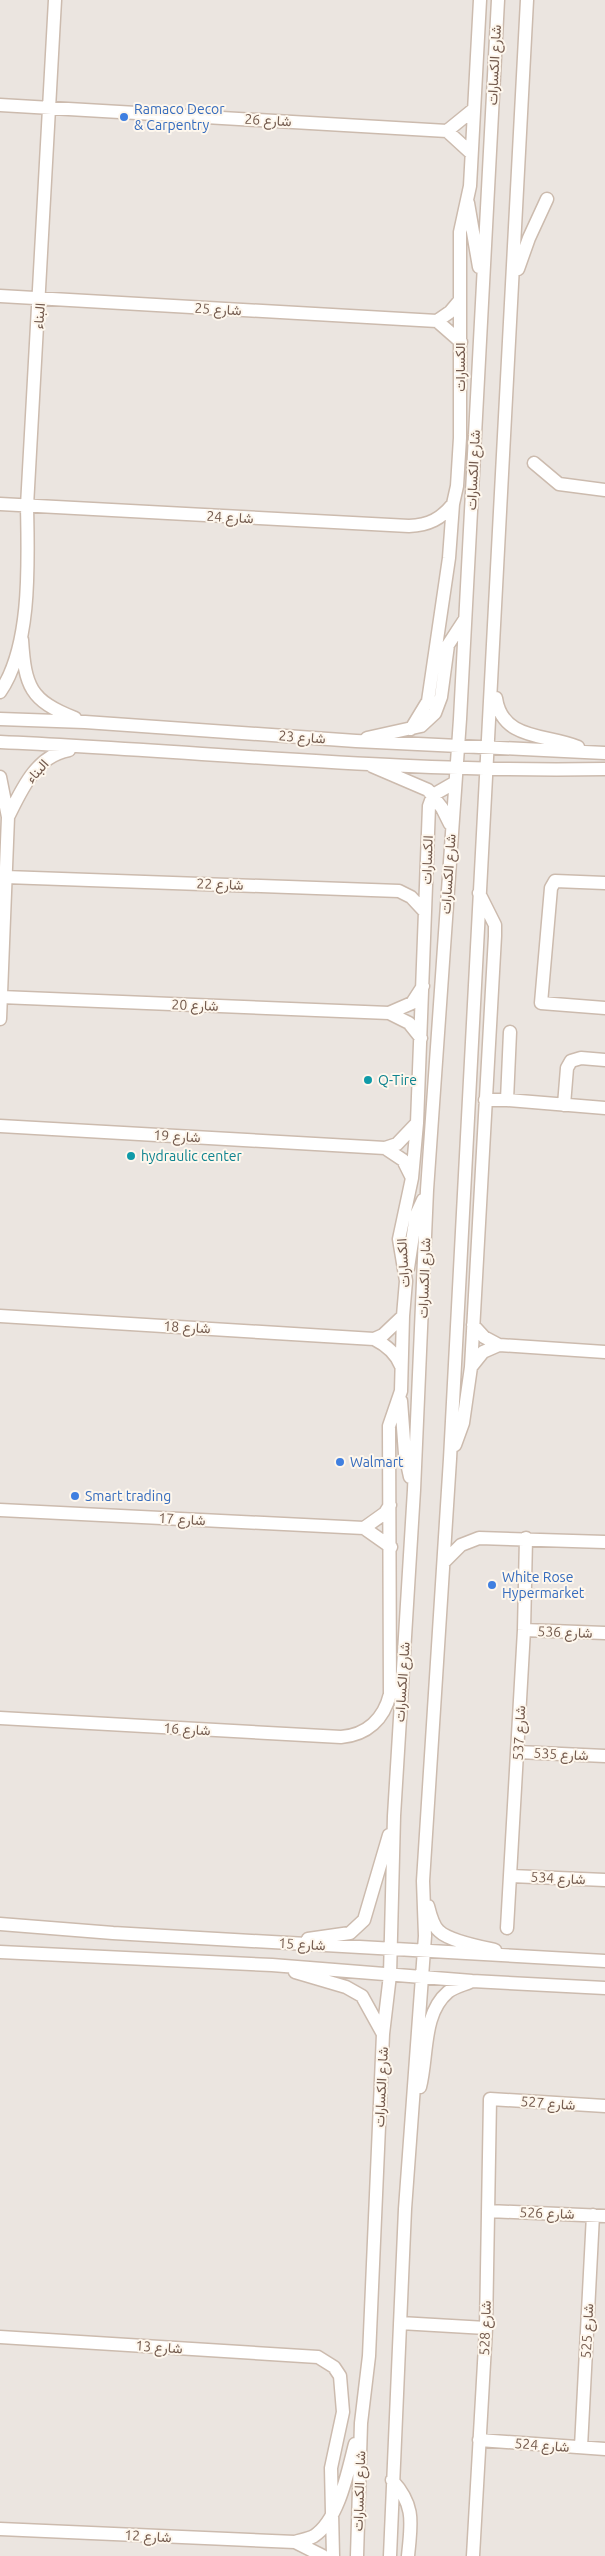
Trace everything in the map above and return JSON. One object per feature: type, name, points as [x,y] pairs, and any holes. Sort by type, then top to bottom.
[{"type":"street","name":"البناء","points":[[55,0],[27,506],[28,574],[22,631],[24,665],[32,691],[46,706],[85,722]]},
{"type":"street","name":"الكسارات","points":[[411,729],[428,701],[449,558],[453,504],[457,486],[460,438],[460,232],[468,200],[480,0]]},
{"type":"street","name":"شارع الكسارات","points":[[357,2556],[361,2423],[369,2356],[383,2034],[392,1948],[394,1816],[414,1490],[427,1190],[458,746],[498,0]]},
{"type":"street","points":[[390,2556],[400,2323],[422,1978],[423,1881],[450,1459],[478,892],[493,679],[527,0]]},
{"type":"street","name":"شارع 26","points":[[0,105],[447,131]]},
{"type":"street","points":[[471,153],[447,131],[474,109]]},
{"type":"street","points":[[513,286],[528,238],[547,198]]},
{"type":"street","points":[[468,200],[472,237],[482,280]]},
{"type":"street","name":"شارع 25","points":[[0,296],[437,321]]},
{"type":"street","points":[[460,300],[450,312],[437,321],[460,342]]},
{"type":"street","points":[[534,463],[560,484],[581,489],[605,490]]},
{"type":"street","name":"شارع 24","points":[[0,504],[410,526],[435,521],[445,514],[453,504]]},
{"type":"street","points":[[356,741],[421,726],[430,718],[439,705],[448,645],[465,619]]},
{"type":"street","name":"البناء","points":[[0,692],[7,681],[22,631]]},
{"type":"street","points":[[493,679],[500,714],[514,729],[536,738],[562,741],[588,751]]},
{"type":"street","name":"شارع 23","points":[[0,719],[85,722],[356,741],[605,753]]},
{"type":"street","name":"شارع 23","points":[[0,742],[456,768],[605,769]]},
{"type":"street","name":"البناء","points":[[8,817],[26,782],[44,762],[56,752],[84,748]]},
{"type":"street","points":[[367,764],[394,778],[417,784],[433,795],[451,826]]},
{"type":"street","name":"البناء","points":[[0,777],[8,817],[2,930],[0,1019]]},
{"type":"street","points":[[433,795],[454,783]]},
{"type":"street","name":"الكسارات","points":[[372,1726],[387,1706],[390,1694],[389,1426],[401,1391],[406,1281],[399,1239],[412,1178],[417,1123],[429,806],[433,795]]},
{"type":"street","name":"شارع 22","points":[[6,877],[399,891],[411,897],[425,912]]},
{"type":"street","points":[[605,883],[555,881],[551,888],[541,1003],[605,1008]]},
{"type":"street","points":[[450,1459],[463,1423],[471,1366],[495,925],[478,892]]},
{"type":"street","name":"شارع 20","points":[[390,1013],[412,1003],[423,986]]},
{"type":"street","name":"شارع 20","points":[[1,997],[390,1013],[409,1023],[421,1038]]},
{"type":"street","points":[[507,1100],[510,1032]]},
{"type":"street","points":[[564,1105],[567,1068],[571,1061],[580,1058],[605,1060]]},
{"type":"street","points":[[485,1100],[605,1108]]},
{"type":"street","points":[[384,1148],[397,1144],[417,1123]]},
{"type":"street","name":"شارع 19","points":[[0,1126],[384,1148]]},
{"type":"street","points":[[384,1148],[403,1160],[412,1178]]},
{"type":"street","points":[[406,1281],[416,1215],[427,1190]]},
{"type":"street","points":[[460,1258],[474,1301]]},
{"type":"street","name":"شارع 18","points":[[0,1316],[374,1339]]},
{"type":"street","points":[[374,1339],[383,1335],[403,1316]]},
{"type":"street","points":[[473,1325],[484,1337],[499,1345],[605,1352]]},
{"type":"street","points":[[374,1339],[385,1345],[398,1358],[402,1367]]},
{"type":"street","points":[[471,1366],[483,1352],[499,1345]]},
{"type":"street","points":[[401,1391],[405,1454],[414,1490]]},
{"type":"street","points":[[390,1504],[385,1513],[364,1528],[390,1547]]},
{"type":"street","name":"شارع 17","points":[[0,1510],[364,1528]]},
{"type":"street","points":[[444,1562],[462,1545],[479,1538],[605,1542]]},
{"type":"street","name":"شارع 537","points":[[507,1928],[524,1630],[526,1538]]},
{"type":"street","name":"شارع 536","points":[[524,1630],[605,1633]]},
{"type":"street","name":"شارع 16","points":[[0,1718],[341,1737],[352,1736],[372,1726]]},
{"type":"street","name":"شارع 535","points":[[518,1752],[605,1756]]},
{"type":"street","points":[[284,1943],[350,1933],[364,1920],[394,1816]]},
{"type":"street","name":"شارع 534","points":[[511,1876],[605,1880]]},
{"type":"street","points":[[423,1881],[430,1916],[438,1931],[452,1938],[519,1956]]},
{"type":"street","points":[[0,1920],[23,1927]]},
{"type":"street","name":"شارع 15","points":[[0,1924],[284,1943],[392,1948],[423,1952],[605,1961]]},
{"type":"street","name":"شارع 15","points":[[0,1952],[272,1965],[422,1978],[605,1988]]},
{"type":"street","points":[[0,1960],[23,1954]]},
{"type":"street","points":[[272,1965],[346,1987],[362,1996],[383,2034]]},
{"type":"street","points":[[412,2119],[424,2071],[431,2019],[438,2003],[450,1990],[472,1981]]},
{"type":"street","name":"شارع 527","points":[[490,2099],[605,2106]]},
{"type":"street","name":"شارع 528","points":[[473,2556],[486,2328],[490,2099]]},
{"type":"street","name":"شارع 526","points":[[488,2211],[599,2215]]},
{"type":"street","name":"شارع 525","points":[[581,2447],[599,2215]]},
{"type":"street","points":[[400,2323],[486,2328]]},
{"type":"street","name":"شارع 13","points":[[0,2337],[318,2357]]},
{"type":"street","name":"شارع الكسارات","points":[[318,2357],[334,2367],[340,2376],[343,2412],[331,2468],[332,2556]]},
{"type":"street","points":[[332,2515],[343,2487],[361,2423]]},
{"type":"street","name":"شارع 524","points":[[479,2440],[605,2449]]},
{"type":"street","points":[[392,2480],[402,2491],[410,2509],[408,2556]]},
{"type":"street","name":"شارع 12","points":[[0,2529],[296,2542],[314,2536],[326,2525],[332,2515]]},
{"type":"street","name":"شارع 12","points":[[296,2542],[323,2556]]},
{"type":"shaded area","points":[[0,0],[605,0],[605,2556],[0,2556]]},
{"type":"place","name":"Ramaco Decor & Carpentry","points":[[124,117]]},
{"type":"place","name":"Q-Tire","points":[[368,1080]]},
{"type":"place","name":"hydraulic center","points":[[131,1156]]},
{"type":"place","name":"Walmart","points":[[340,1462]]},
{"type":"place","name":"Smart trading","points":[[75,1496]]},
{"type":"place","name":"White Rose Hypermarket","points":[[492,1585]]}]
